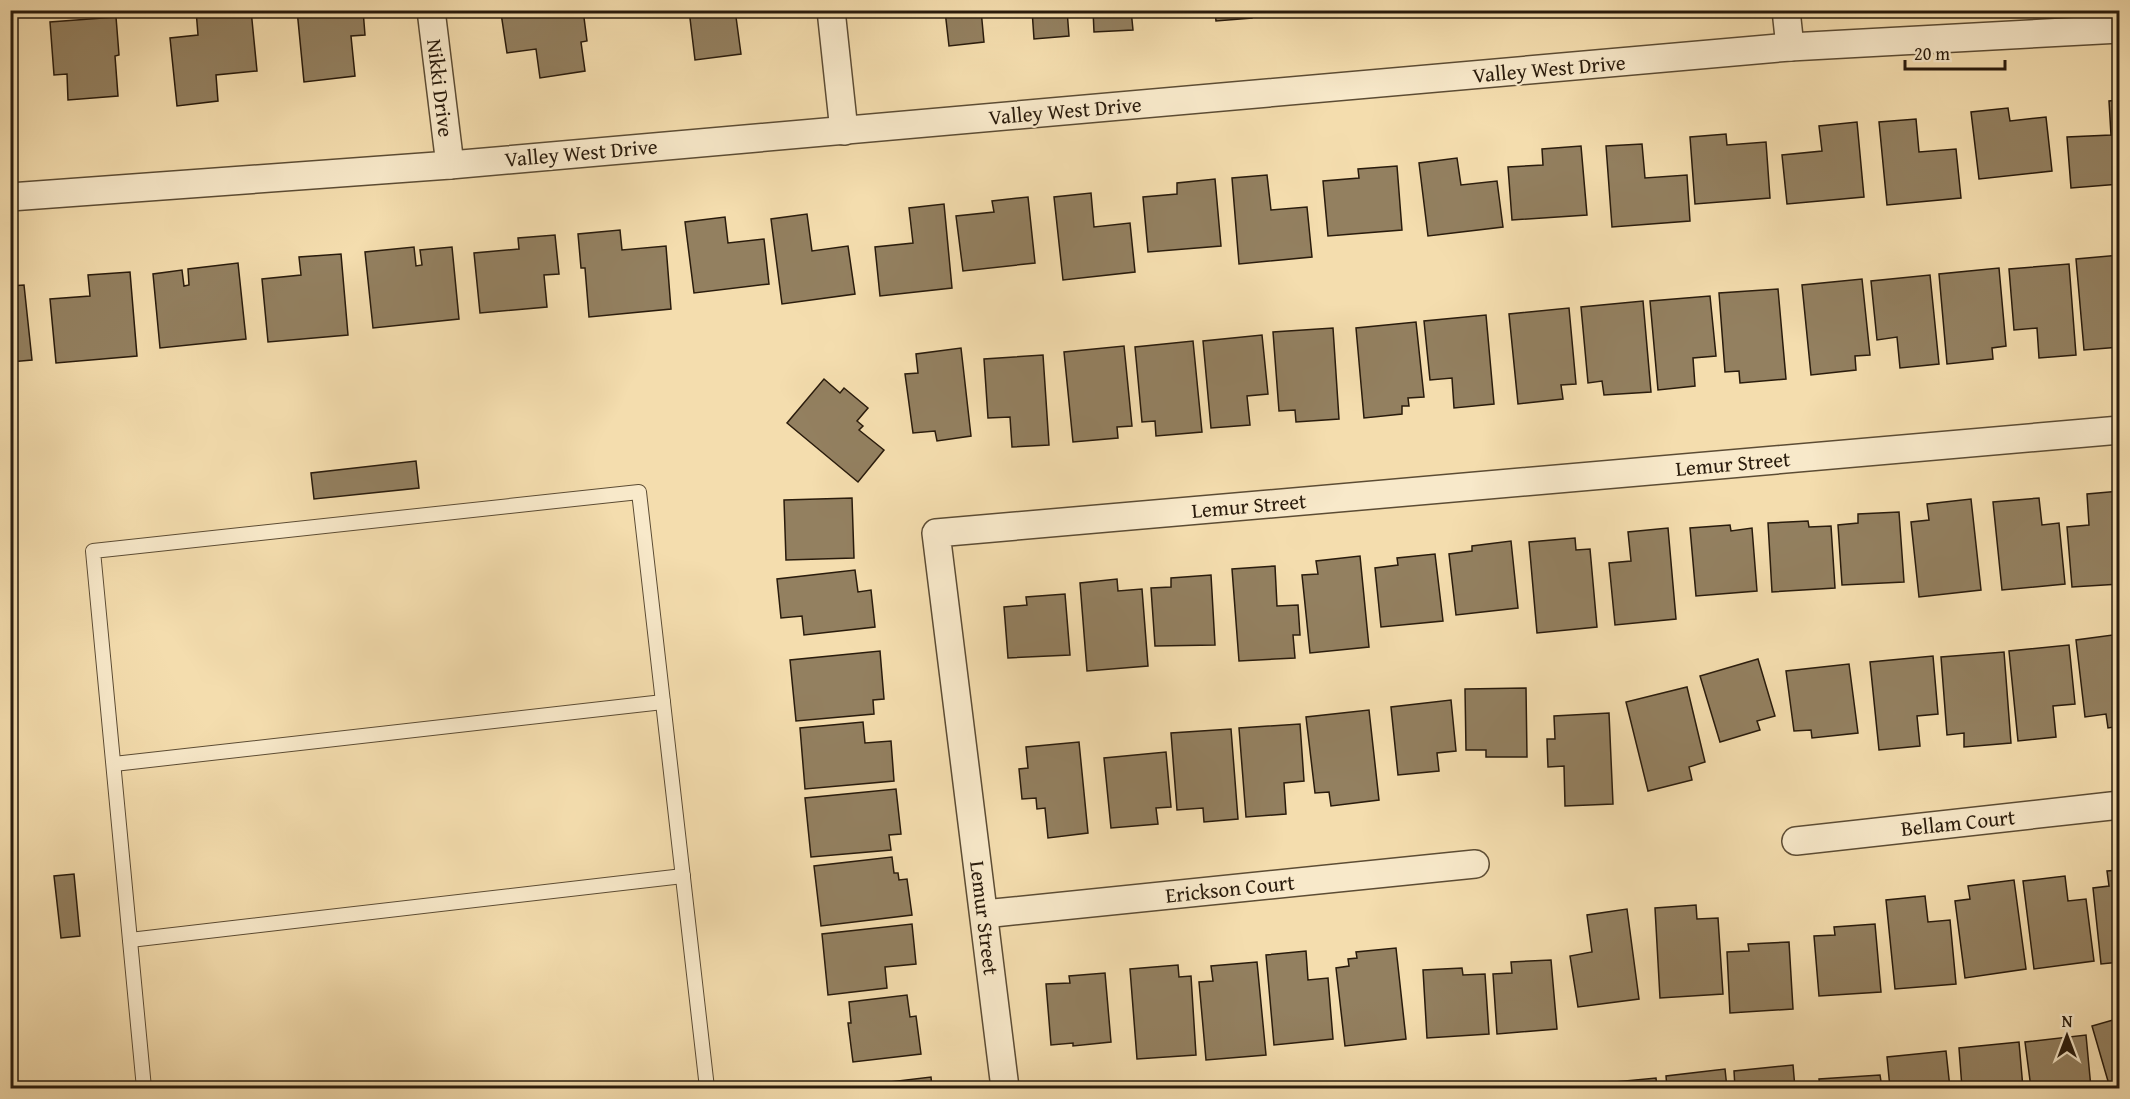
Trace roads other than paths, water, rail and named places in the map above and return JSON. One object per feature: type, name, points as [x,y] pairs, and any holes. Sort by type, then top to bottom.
[{"type":"street","name":"Nikki Drive","points":[[431,10],[450,165]]},
{"type":"street","points":[[831,10],[844,131]]},
{"type":"street","points":[[1786,10],[1790,48]]},
{"type":"street","name":"Valley West Drive","points":[[10,197],[450,165],[1790,48],[2120,29]]},
{"type":"street","name":"Lemur Street","points":[[1005,1089],[936,533],[2120,430]]},
{"type":"street","name":"Bellam Court","points":[[1796,841],[2120,805]]},
{"type":"street","name":"Erickson Court","points":[[984,914],[1475,864]]},
{"type":"lane","points":[[144,1089],[93,551],[639,492],[707,1089]]},
{"type":"lane","points":[[114,764],[663,702]]},
{"type":"lane","points":[[130,940],[683,876]]}]
